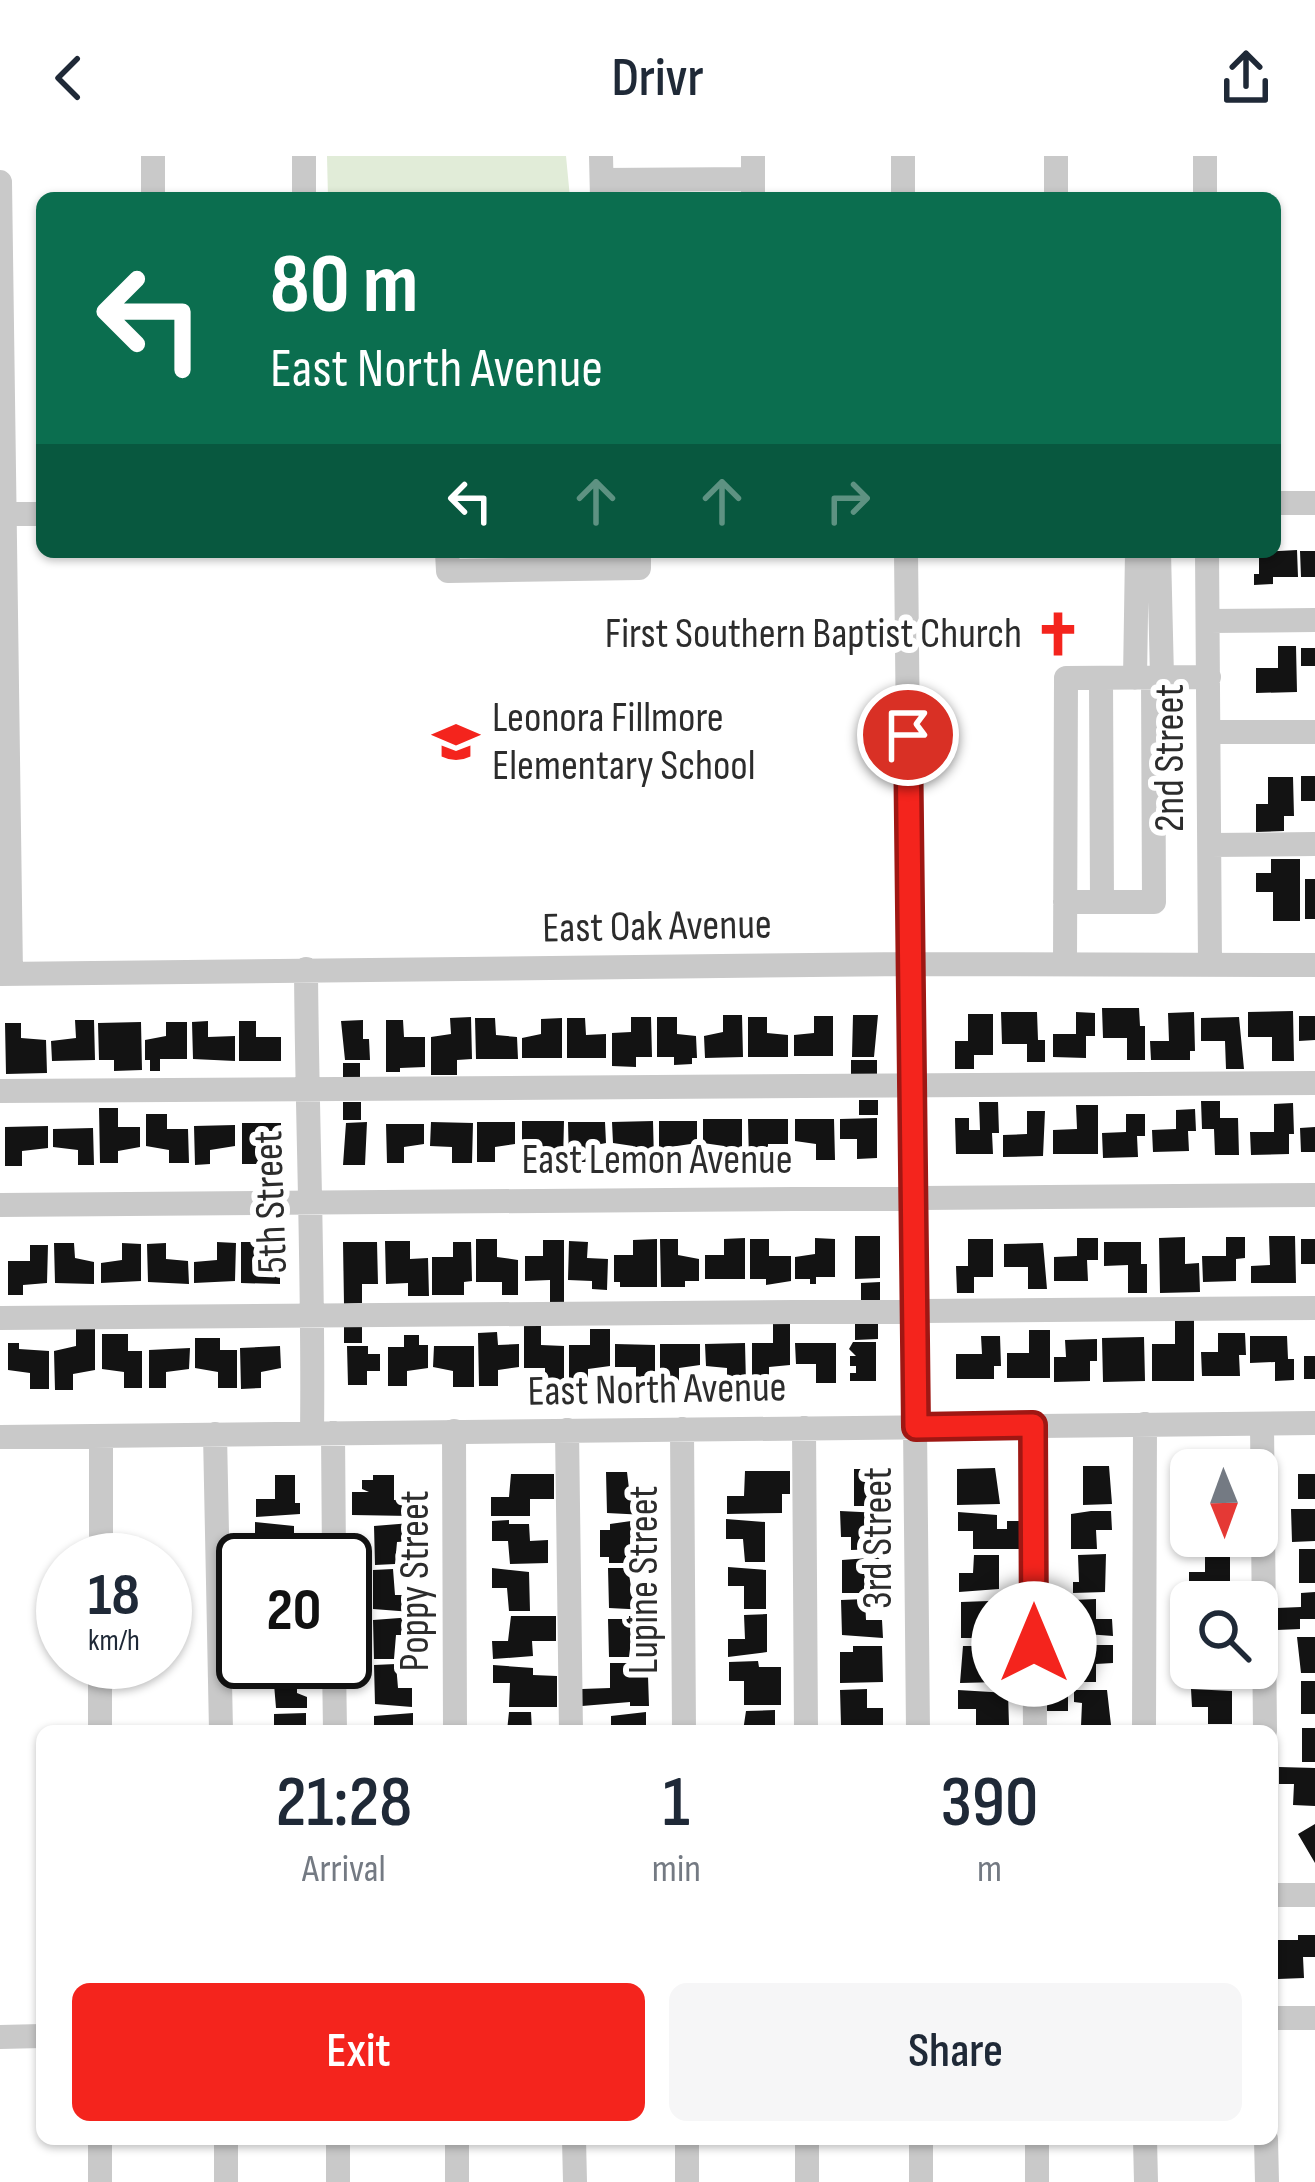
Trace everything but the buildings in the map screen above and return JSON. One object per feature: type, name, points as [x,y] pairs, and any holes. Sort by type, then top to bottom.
[{"type":"street","points":[[153,156],[153,192]]},
{"type":"street","points":[[304,156],[304,192]]},
{"type":"street","points":[[903,156],[904,192]]},
{"type":"street","points":[[1056,156],[1056,192]]},
{"type":"street","points":[[1205,156],[1205,192]]},
{"type":"street","points":[[602,178],[753,178]]},
{"type":"street","points":[[0,182],[5,974]]},
{"type":"street","points":[[1281,503],[1315,503]]},
{"type":"street","points":[[3,514],[36,514]]},
{"type":"street","points":[[447,558],[448,571],[639,568],[639,558]]},
{"type":"street","name":"3rd Street","points":[[906,558],[918,1725]]},
{"type":"street","points":[[1065,902],[1154,902],[1150,678],[1138,558]]},
{"type":"street","points":[[1150,678],[1159,558]]},
{"type":"street","name":"2nd Street","points":[[1207,558],[1210,963]]},
{"type":"street","points":[[1208,621],[1315,620]]},
{"type":"street","points":[[1065,963],[1066,678],[1209,677]]},
{"type":"street","points":[[1101,678],[1102,902]]},
{"type":"street","points":[[1209,732],[1315,732]]},
{"type":"street","points":[[1210,845],[1315,844]]},
{"type":"street","name":"East Oak Avenue","points":[[5,974],[909,964],[1315,965]]},
{"type":"street","name":"5th Street","points":[[306,969],[308,1201],[331,1533]]},
{"type":"street","points":[[0,1090],[1315,1083]]},
{"type":"street","name":"East Lemon Avenue","points":[[0,1205],[1315,1195]]},
{"type":"street","points":[[0,1318],[1315,1307]]},
{"type":"street","points":[[1144,1725],[1145,1424]]},
{"type":"street","points":[[1262,1424],[1265,1725]]},
{"type":"street","name":"East North Avenue","points":[[0,1437],[1315,1424]]},
{"type":"street","points":[[1033,1425],[1034,1725]]},
{"type":"street","points":[[804,1428],[806,1725]]},
{"type":"street","points":[[567,1430],[571,1725]]},
{"type":"street","name":"Lupine Street","points":[[682,1430],[684,1725]]},
{"type":"street","name":"Poppy Street","points":[[454,1431],[455,1725]]},
{"type":"street","points":[[215,1434],[221,1725]]},
{"type":"street","points":[[101,1436],[101,1533]]},
{"type":"street","points":[[100,1689],[100,1725]]},
{"type":"street","points":[[334,1689],[335,1725]]},
{"type":"street","points":[[1278,1895],[1315,1895]]},
{"type":"street","points":[[1278,2018],[1315,2018]]},
{"type":"street","points":[[0,2037],[36,2036]]},
{"type":"street","points":[[100,2145],[100,2182]]},
{"type":"street","points":[[226,2145],[226,2182]]},
{"type":"street","points":[[338,2145],[338,2182]]},
{"type":"street","points":[[457,2145],[457,2182]]},
{"type":"street","points":[[574,2145],[574,2182]]},
{"type":"street","points":[[687,2145],[687,2182]]},
{"type":"street","points":[[807,2145],[808,2182]]},
{"type":"street","points":[[921,2145],[921,2182]]},
{"type":"street","points":[[1037,2145],[1037,2182]]},
{"type":"street","points":[[1145,2145],[1146,2182]]},
{"type":"street","points":[[1266,2145],[1267,2182]]},
{"type":"green space","points":[[327,156],[566,156],[569,192],[328,192]]},
{"type":"place","name":"First Southern Baptist Church","points":[[1058,634]]},
{"type":"place","name":"Leonora Fillmore Elementary School","points":[[456,742]]},
{"type":"route","points":[[908,735],[916,1427],[1033,1425],[1034,1644]]}]
